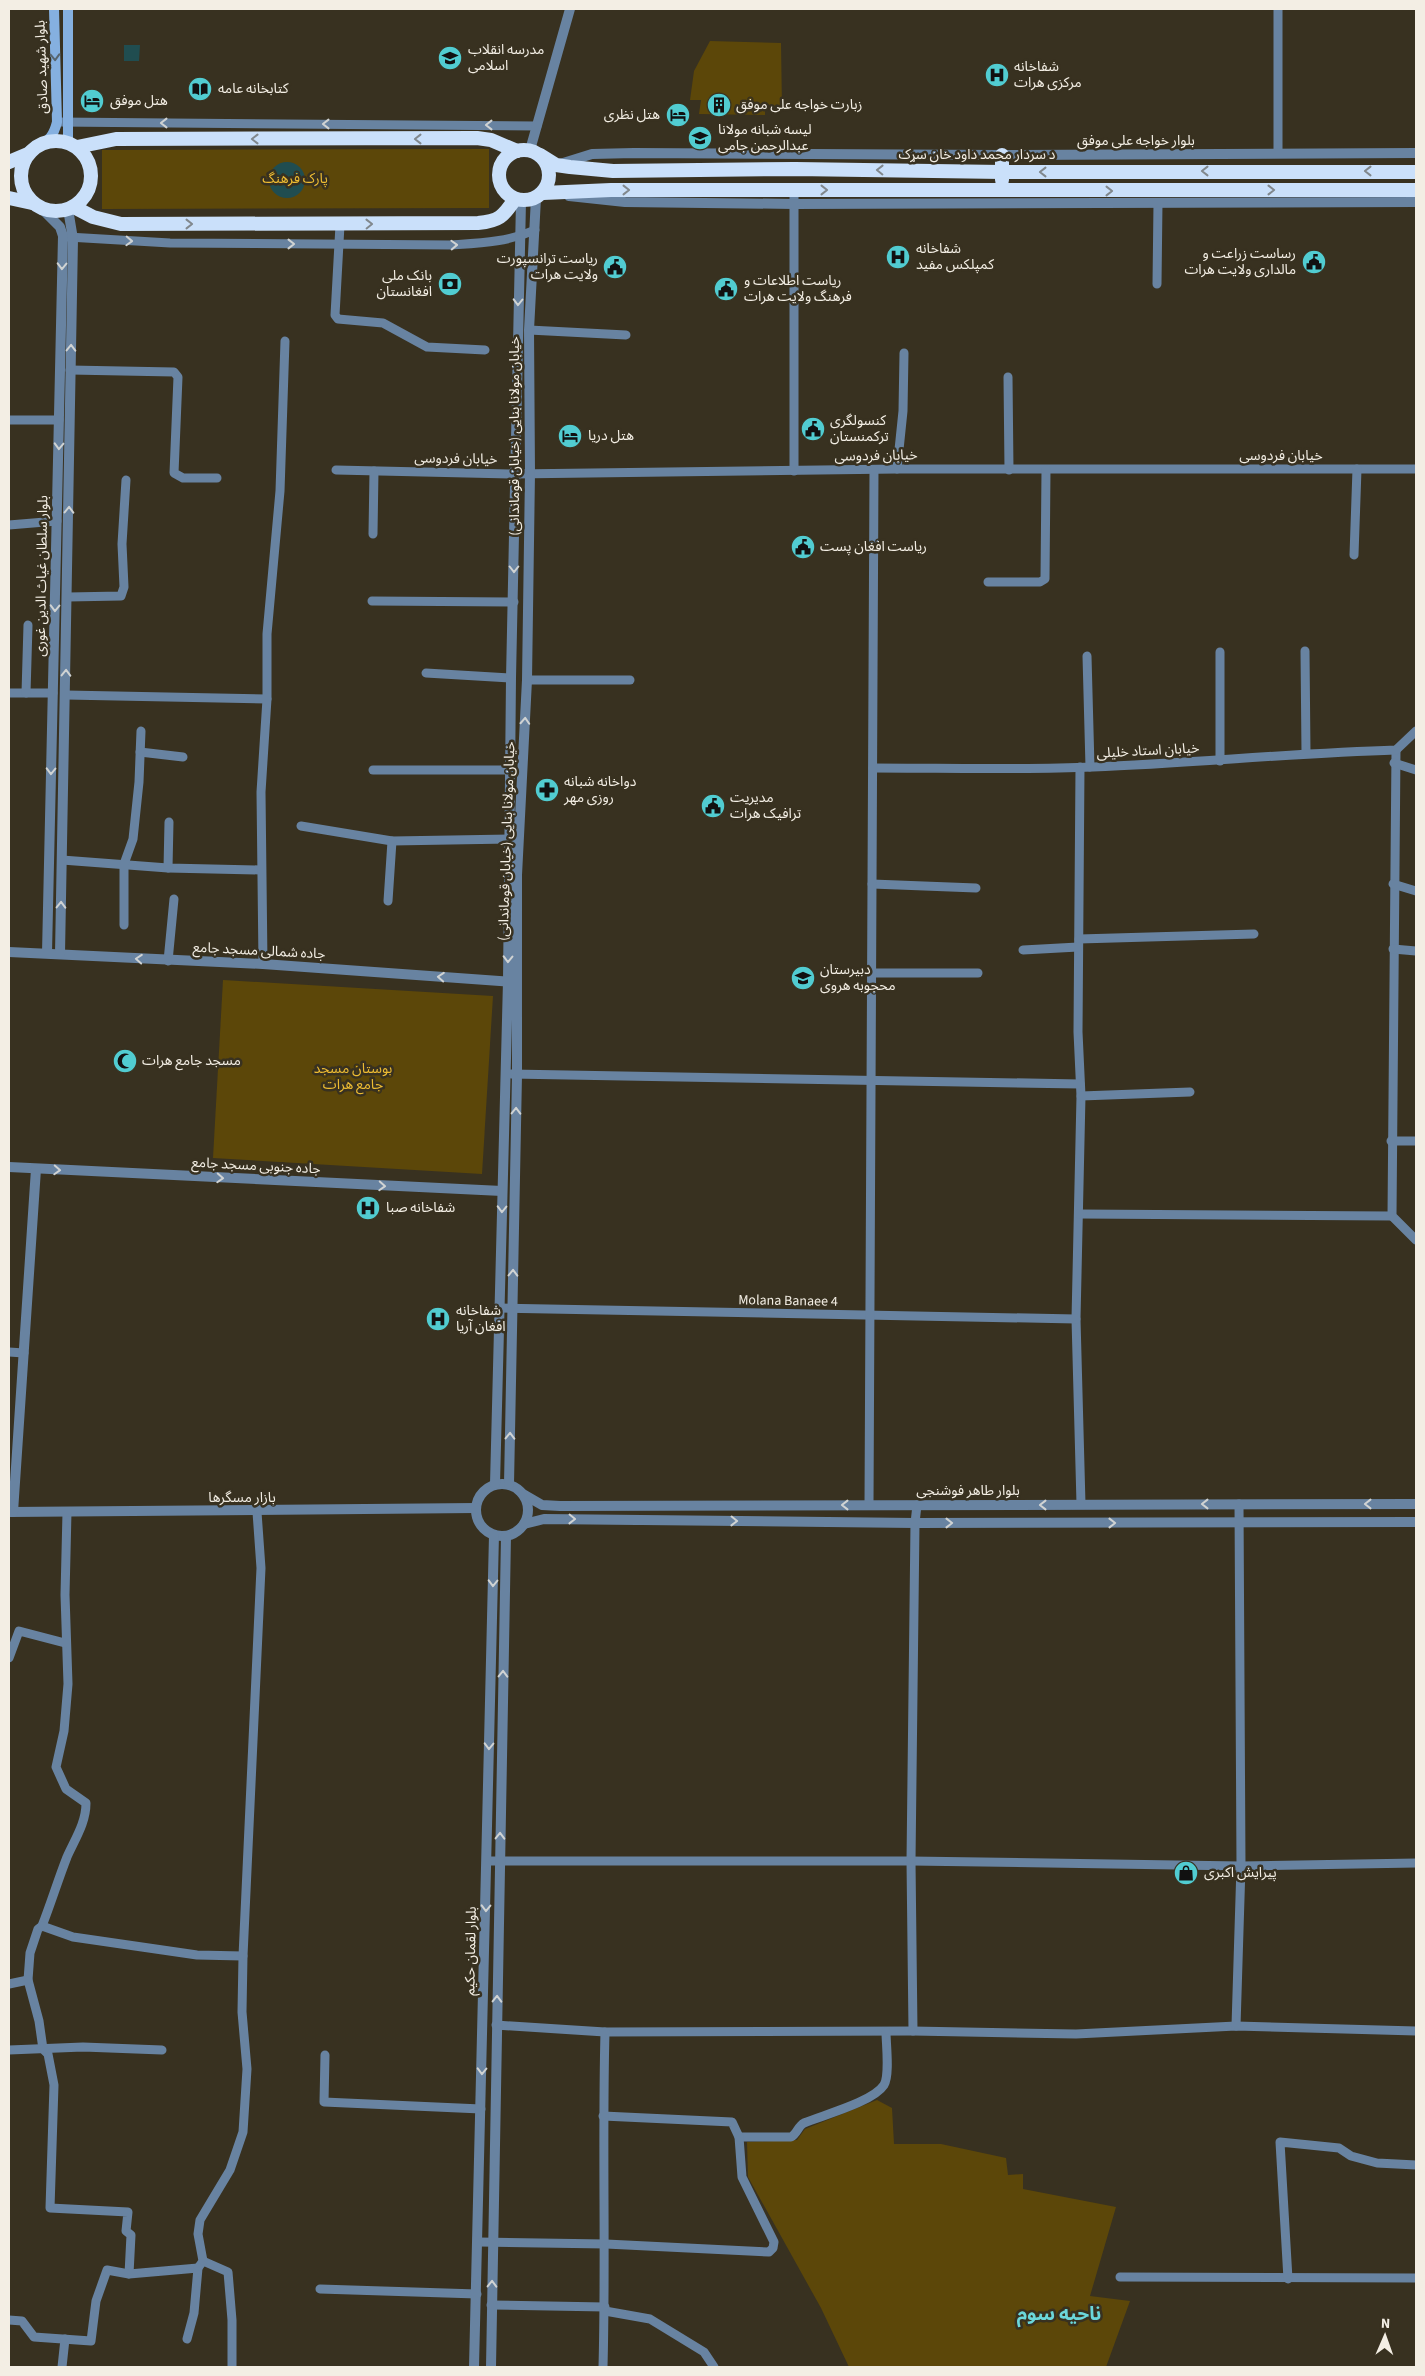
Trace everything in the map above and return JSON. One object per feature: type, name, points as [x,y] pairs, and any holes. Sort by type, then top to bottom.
[{"type":"highway","name":"د سردار محمد داود خان سړک","points":[[72,145],[116,139],[477,138],[491,140],[529,152],[556,165],[583,170],[795,169],[1002,172],[1416,172]]},
{"type":"highway","points":[[9,162],[53,141],[72,145],[88,161],[92,178],[89,189],[83,199],[71,208],[59,212],[9,198]]},
{"type":"highway","points":[[34,150],[22,168],[21,184],[36,205]]},
{"type":"highway","points":[[518,200],[504,191],[498,178],[501,164],[505,158],[529,152],[548,167],[550,174],[545,195]]},
{"type":"highway","points":[[1002,156],[1002,191]]},
{"type":"highway","points":[[71,208],[93,217],[121,224],[340,225],[494,222],[505,214],[518,200],[545,195],[612,190],[794,197],[1002,191],[1416,190]]},
{"type":"main road","name":"بلوار شهید صادق","points":[[34,150],[47,142],[55,131],[57,122],[54,9]]},
{"type":"main road","name":"بلوار شهید صادق","points":[[68,9],[69,122],[72,145]]},
{"type":"street","points":[[529,152],[570,9]]},
{"type":"street","points":[[1278,9],[1278,153]]},
{"type":"street","points":[[57,122],[537,126]]},
{"type":"street","name":"بلوار خواجه علی موفق","points":[[556,165],[592,154],[634,153],[1002,156],[1416,153]]},
{"type":"street","name":"خیابان مولانا بنایی (خیابان قوماندانی)","points":[[496,1484],[504,1073],[512,982],[527,680],[530,473],[529,330],[535,230],[545,195]]},
{"type":"street","points":[[794,471],[794,197],[1158,203],[1416,202]]},
{"type":"street","name":"خیابان مولانا بنایی (خیابان قوماندانی)","points":[[509,1484],[517,1075],[512,982],[510,678],[514,602],[514,474],[520,237],[518,200]]},
{"type":"street","points":[[1157,284],[1158,203]]},
{"type":"street","points":[[36,205],[68,237],[170,243],[452,245],[492,243],[520,237],[535,230]]},
{"type":"street","points":[[60,954],[68,596],[70,370],[68,237],[71,208]]},
{"type":"street","points":[[340,225],[335,315],[338,320],[383,323],[427,347],[485,350]]},
{"type":"street","name":"بلوار سلطان غیاث الدین غوری","points":[[47,953],[57,521],[68,237]]},
{"type":"street","points":[[529,330],[626,335]]},
{"type":"street","points":[[264,964],[261,792],[268,699],[267,634],[280,491],[286,342]]},
{"type":"street","points":[[897,469],[903,411],[904,353]]},
{"type":"street","points":[[70,370],[174,372],[178,377],[174,473],[183,478],[216,478]]},
{"type":"street","points":[[1008,377],[1009,470]]},
{"type":"street","points":[[9,420],[60,420]]},
{"type":"street","name":"خیابان فردوسی","points":[[336,470],[514,474],[897,469],[1416,469]]},
{"type":"street","points":[[869,1505],[874,470]]},
{"type":"street","points":[[988,582],[1040,582],[1045,579],[1046,470]]},
{"type":"street","points":[[1354,555],[1357,470]]},
{"type":"street","points":[[373,534],[374,471]]},
{"type":"street","points":[[68,596],[121,596],[124,587],[122,544],[126,480]]},
{"type":"street","points":[[9,525],[57,521]]},
{"type":"street","points":[[372,601],[514,602]]},
{"type":"street","points":[[26,693],[28,626]]},
{"type":"street","points":[[1305,651],[1306,753]]},
{"type":"street","points":[[1220,652],[1220,761]]},
{"type":"street","points":[[1081,1504],[1076,1319],[1081,1096],[1079,943],[1085,767],[1086,656]]},
{"type":"street","points":[[426,674],[510,678]]},
{"type":"street","points":[[527,680],[630,680]]},
{"type":"street","points":[[9,693],[53,693]]},
{"type":"street","points":[[66,694],[268,699]]},
{"type":"street","points":[[124,925],[124,864],[133,839],[141,731]]},
{"type":"street","points":[[1416,731],[1396,750],[1394,763],[1391,1141],[1392,1216],[1416,1240]]},
{"type":"street","name":"خیابان استاد خلیلی","points":[[873,768],[1085,767],[1220,761],[1306,753],[1396,750]]},
{"type":"street","points":[[140,752],[183,757]]},
{"type":"street","points":[[1394,763],[1416,770]]},
{"type":"street","points":[[373,770],[510,770]]},
{"type":"street","points":[[168,868],[169,822]]},
{"type":"street","points":[[301,826],[392,841],[510,839]]},
{"type":"street","points":[[388,901],[392,841]]},
{"type":"street","points":[[62,860],[168,868],[261,870]]},
{"type":"street","points":[[872,884],[976,888]]},
{"type":"street","points":[[1393,884],[1416,891]]},
{"type":"street","points":[[168,960],[174,899]]},
{"type":"street","points":[[1023,950],[1079,943],[1254,934]]},
{"type":"street","points":[[1393,949],[1416,951]]},
{"type":"street","name":"جاده شمالی مسجد جامع","points":[[9,952],[264,964],[512,982]]},
{"type":"street","points":[[871,973],[978,972]]},
{"type":"street","points":[[504,1073],[517,1075],[871,1079],[1080,1084]]},
{"type":"street","points":[[1081,1096],[1190,1092]]},
{"type":"street","points":[[1391,1141],[1416,1142]]},
{"type":"street","name":"جاده جنوبی مسجد جامع","points":[[9,1167],[502,1191]]},
{"type":"street","points":[[11,1512],[36,1169]]},
{"type":"street","points":[[1079,1214],[1392,1216]]},
{"type":"street","name":"Molana Banaee 4","points":[[500,1308],[1076,1319]]},
{"type":"street","points":[[9,1352],[24,1353]]},
{"type":"street","points":[[524,1524],[528,1512],[523,1494],[509,1484],[496,1484],[482,1493],[476,1508],[480,1525],[494,1535],[506,1536],[513,1534],[524,1524],[544,1519],[915,1524],[1416,1522]]},
{"type":"street","name":"بلوار طاهر فوشنجی","points":[[523,1494],[542,1505],[1416,1504]]},
{"type":"street","points":[[1236,2026],[1241,1866],[1241,1523],[1239,1504]]},
{"type":"street","points":[[913,2031],[911,1861],[915,1524],[917,1505]]},
{"type":"street","name":"بازار مسگرها","points":[[11,1512],[257,1512],[476,1508]]},
{"type":"street","points":[[67,1512],[65,1644],[68,1646],[68,1684],[64,1731],[56,1766],[66,1789],[86,1803],[86,1810],[79,1834],[67,1856],[42,1926],[38,1929],[30,1952],[28,1980],[39,2021],[43,2049],[48,2054],[54,2085],[50,2208],[128,2212],[126,2231],[131,2235],[128,2274]]},
{"type":"street","points":[[187,2339],[194,2313],[200,2264],[198,2234],[200,2220],[230,2170],[243,2132],[247,2069],[242,2012],[261,1568],[257,1512]]},
{"type":"street","name":"بلوار لقمان حکیم","points":[[474,2367],[494,1535]]},
{"type":"street","name":"بلوار لقمان حکیم","points":[[491,2367],[506,1536]]},
{"type":"street","points":[[9,1658],[19,1631],[65,1644]]},
{"type":"street","points":[[487,1861],[911,1861],[1241,1866],[1416,1863]]},
{"type":"street","points":[[42,1926],[73,1937],[197,1955],[244,1956]]},
{"type":"street","points":[[9,1984],[28,1980]]},
{"type":"street","points":[[496,2025],[605,2032],[913,2031],[1076,2034],[1236,2026],[1416,2031]]},
{"type":"street","points":[[603,2367],[606,2244],[603,2116],[605,2032]]},
{"type":"street","points":[[739,2136],[791,2137],[802,2124],[836,2113],[878,2091],[885,2084],[886,2032]]},
{"type":"street","points":[[9,2050],[83,2047],[162,2050]]},
{"type":"street","points":[[325,2054],[324,2102],[481,2109]]},
{"type":"street","points":[[478,2242],[606,2244],[769,2252],[773,2248],[774,2242],[742,2177],[739,2136],[732,2122],[603,2116]]},
{"type":"street","points":[[1288,2279],[1280,2142],[1339,2148],[1351,2156],[1377,2163],[1416,2165]]},
{"type":"street","points":[[9,2320],[22,2321],[34,2337],[91,2341],[96,2302],[107,2270],[128,2274],[200,2264],[228,2272],[232,2320],[232,2367]]},
{"type":"street","points":[[1120,2277],[1416,2278]]},
{"type":"street","points":[[320,2289],[477,2294]]},
{"type":"street","points":[[491,2305],[605,2309],[650,2318],[704,2352],[714,2367]]},
{"type":"street","points":[[62,2367],[65,2339]]},
{"type":"green space","points":[[710,41],[781,43],[782,109],[765,109],[765,115],[699,114],[701,100],[690,100],[694,71]]},
{"type":"green space","name":"پارک فرهنگ","points":[[489,149],[489,208],[102,209],[102,150]]},
{"type":"green space","name":"بوستان مسجد جامع هرات","points":[[223,980],[493,996],[482,1174],[213,1158]]},
{"type":"green space","points":[[877,2100],[892,2108],[894,2144],[941,2144],[1006,2158],[1008,2175],[1023,2174],[1023,2189],[1116,2207],[1090,2296],[1130,2301],[1106,2367],[849,2367],[821,2308],[748,2177],[747,2142],[797,2140],[805,2129]]},
{"type":"water","points":[[124,45],[140,45],[139,61],[124,61]]},
{"type":"water","points":[[287,162],[294,163],[300,167],[304,173],[304,187],[300,193],[294,197],[287,198],[280,197],[274,193],[270,187],[269,180],[270,173],[274,167],[280,163]]},
{"type":"place","name":"مدرسه انقلاب اسلامی","points":[[450,58]]},
{"type":"place","name":"شفاخانه مرکزی هرات","points":[[997,75]]},
{"type":"place","name":"کتابخانه عامه","points":[[200,89]]},
{"type":"place","name":"هتل موفق","points":[[92,101]]},
{"type":"place","name":"زبارت خواجه علی موفق","points":[[719,105]]},
{"type":"place","name":"هتل نظری","points":[[678,115]]},
{"type":"place","name":"لیسه شبانه مولانا عبدالرحمن جامی","points":[[700,138]]},
{"type":"place","name":"شفاخانه کمپلکس مفید","points":[[898,257]]},
{"type":"place","name":"رساست زراعت و مالداری ولایت هرات","points":[[1314,262]]},
{"type":"place","name":"ریاست ترانسپورت ولایت هرات","points":[[615,267]]},
{"type":"place","name":"بانک ملی افغانستان","points":[[450,284]]},
{"type":"place","name":"ریاست اطلاعات و فرهنگ ولایت هرات","points":[[726,289]]},
{"type":"place","name":"کنسولگری ترکمنستان","points":[[813,429]]},
{"type":"place","name":"هتل دریا","points":[[570,436]]},
{"type":"place","name":"ریاست افغان پست","points":[[803,547]]},
{"type":"place","name":"دواخانه شبانه روزی مهر","points":[[547,790]]},
{"type":"place","name":"مدیریت ترافیک هرات","points":[[713,806]]},
{"type":"place","name":"دبیرستان محجوبه هروی","points":[[803,978]]},
{"type":"place","name":"مسجد جامع هرات","points":[[125,1061]]},
{"type":"place","name":"شفاخانه صبا","points":[[368,1208]]},
{"type":"place","name":"شفاخانه افغان آریا","points":[[438,1319]]},
{"type":"place","name":"پیرایش اکبری","points":[[1186,1873]]},
{"type":"district","name":"ناحیه سوم","points":[[1059,2314]]}]
